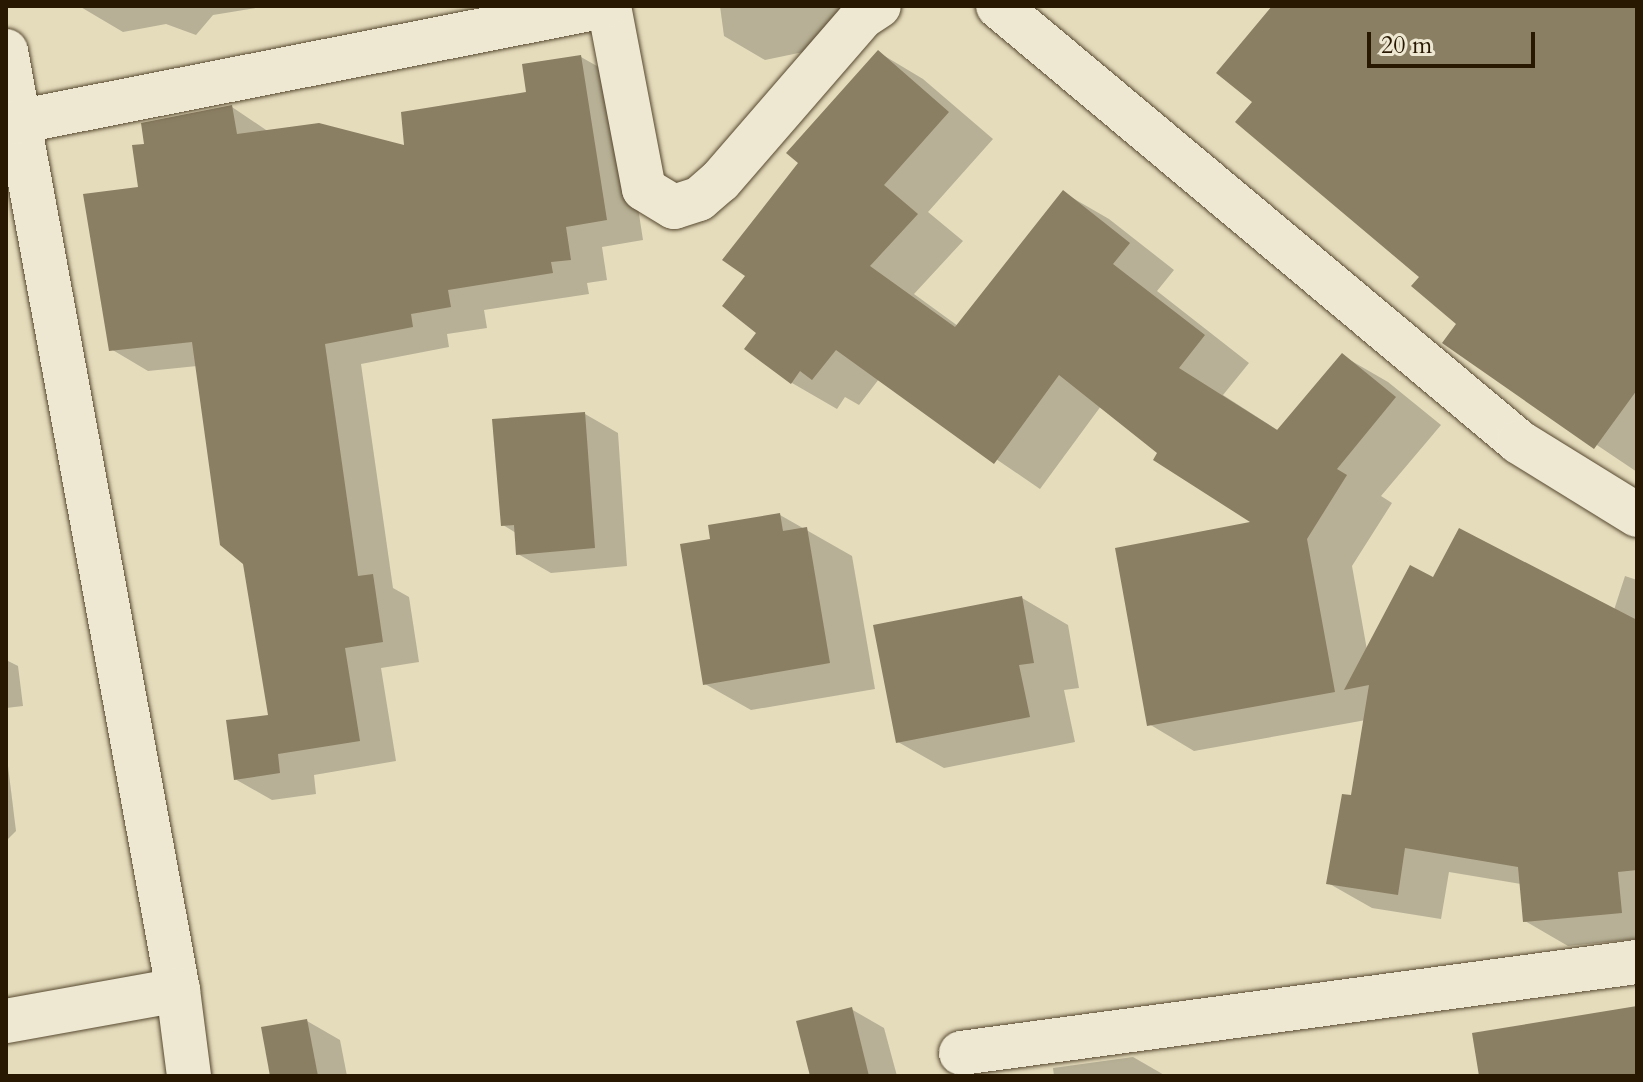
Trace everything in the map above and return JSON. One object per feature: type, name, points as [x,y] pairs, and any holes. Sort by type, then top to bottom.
[{"type":"street","points":[[17,122],[607,6],[644,189],[674,207],[699,199],[720,181],[862,17],[879,6]]},
{"type":"street","points":[[998,6],[1519,442],[1637,515]]},
{"type":"street","points":[[6,51],[178,990],[189,1076]]},
{"type":"street","points":[[961,1053],[1637,962]]},
{"type":"street","points":[[6,1021],[178,990]]},
{"type":"building","points":[[1272,6],[1637,6],[1637,390],[1594,449],[1442,343],[1456,324],[1411,286],[1419,277],[1235,122],[1252,102],[1216,73]]},
{"type":"building","points":[[878,50],[949,112],[884,185],[918,214],[870,266],[955,327],[1063,190],[1130,243],[1113,264],[1205,335],[1179,368],[1277,430],[1342,353],[1396,397],[1337,469],[1347,475],[1307,539],[1335,692],[1147,726],[1115,548],[1250,522],[1153,460],[1157,453],[1059,375],[994,464],[836,350],[812,380],[800,371],[791,384],[744,349],[756,333],[722,306],[745,276],[722,260],[798,163],[786,153]]},
{"type":"building","points":[[581,55],[607,220],[566,227],[571,260],[551,262],[553,273],[448,290],[451,307],[411,314],[413,327],[325,344],[358,576],[373,574],[383,642],[345,648],[360,741],[278,754],[280,773],[234,780],[226,720],[268,715],[243,564],[220,545],[192,342],[109,351],[83,194],[138,187],[132,145],[144,144],[141,123],[232,105],[237,134],[319,123],[404,145],[401,112],[526,92],[522,64]]},
{"type":"building","points":[[585,412],[595,548],[516,555],[514,525],[501,526],[492,419]]},
{"type":"building","points":[[780,513],[783,531],[807,527],[830,663],[703,685],[680,544],[710,539],[708,525]]},
{"type":"building","points":[[1459,528],[1637,620],[1637,870],[1618,872],[1622,913],[1523,922],[1518,867],[1405,848],[1398,895],[1326,884],[1342,794],[1351,795],[1369,685],[1344,690],[1410,565],[1433,577]]},
{"type":"building","points":[[1022,596],[1034,663],[1019,665],[1030,717],[896,743],[873,625]]},
{"type":"building","points":[[1637,1006],[1637,1076],[1479,1076],[1472,1033]]},
{"type":"building","points":[[852,1007],[869,1076],[810,1076],[796,1021]]},
{"type":"building","points":[[307,1019],[318,1076],[270,1076],[261,1027]]}]
